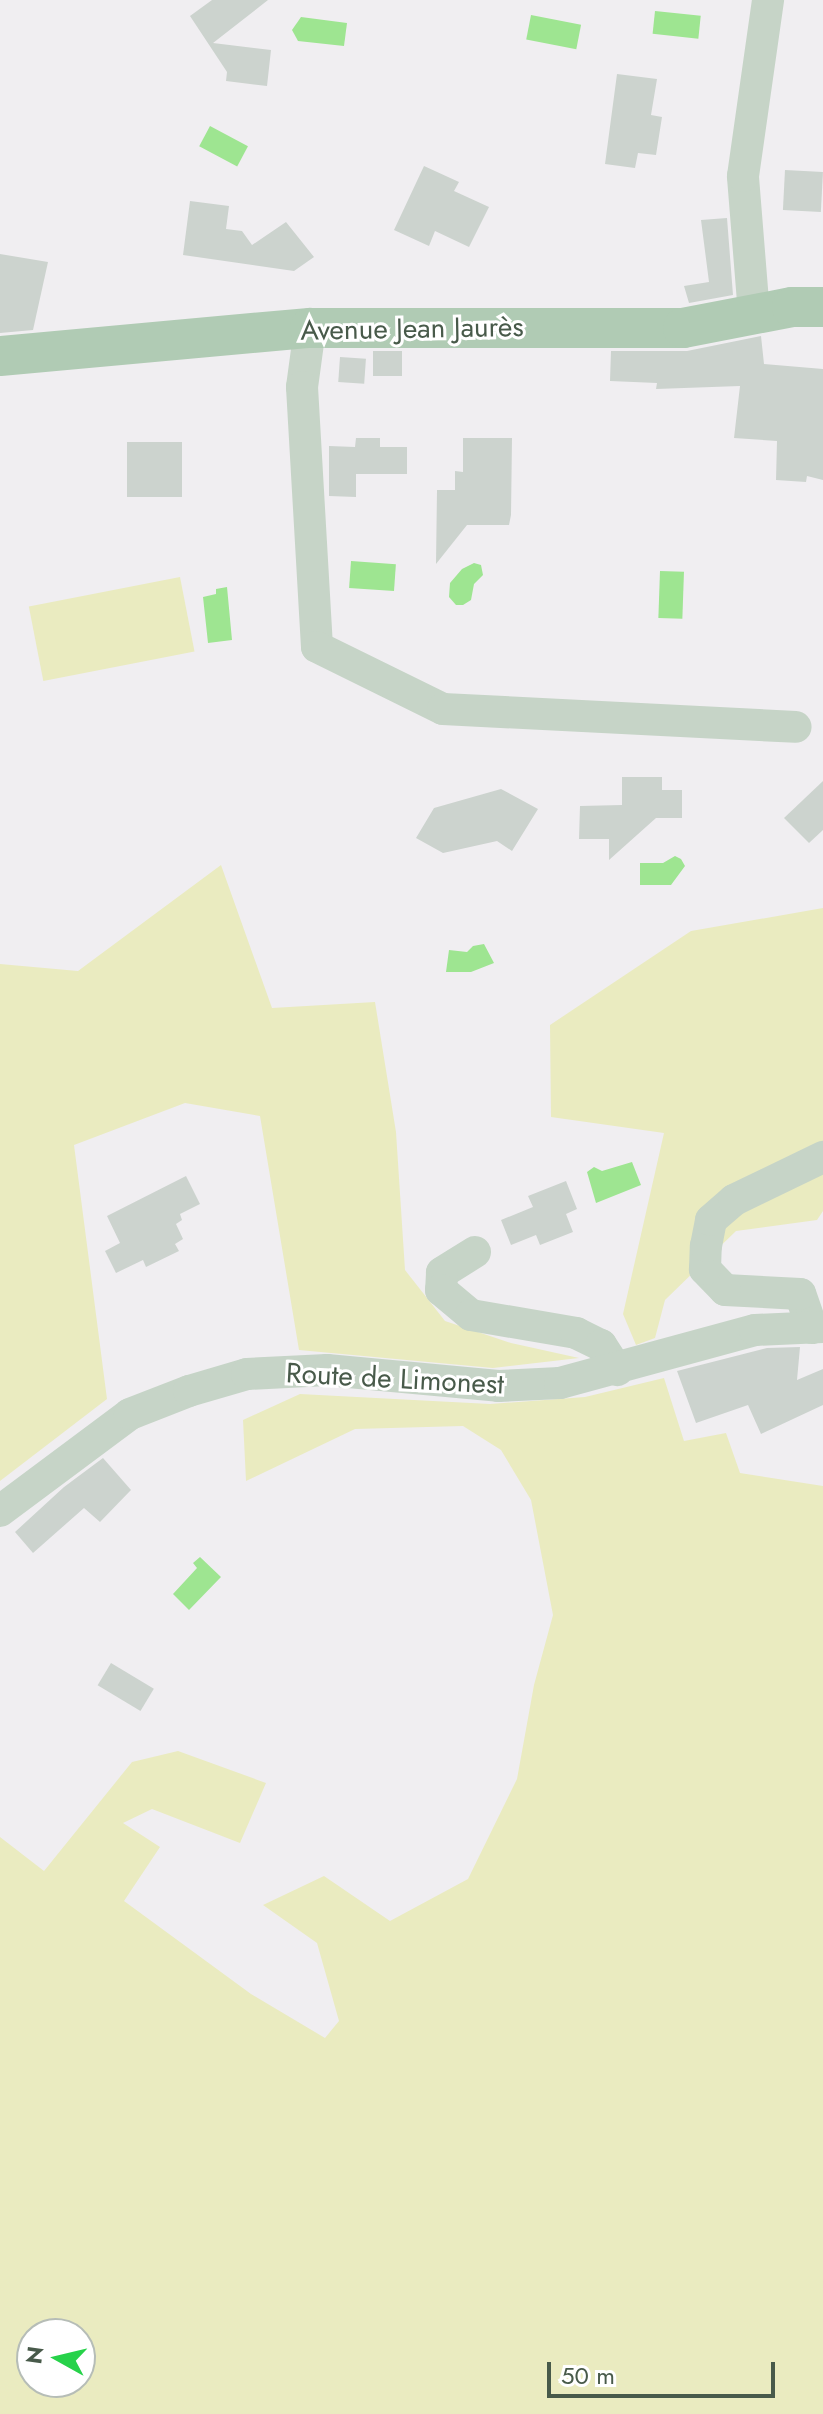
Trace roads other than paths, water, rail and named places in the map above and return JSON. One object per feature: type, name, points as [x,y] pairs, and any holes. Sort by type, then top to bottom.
[{"type":"main road","name":"Avenue Jean Jaurès","points":[[0,356],[310,328],[683,328],[792,307],[823,307]]},
{"type":"street","points":[[754,314],[743,176],[768,0]]},
{"type":"street","points":[[310,328],[302,387],[317,647],[443,709],[796,727]]},
{"type":"street","points":[[818,1328],[800,1294],[725,1290],[705,1269],[711,1220],[734,1200],[823,1157]]},
{"type":"street","points":[[475,1252],[442,1273],[441,1290],[471,1315],[576,1333],[601,1345],[617,1370]]},
{"type":"street","name":"Route de Limonest","points":[[0,1511],[130,1414],[189,1391],[247,1374],[327,1370],[498,1386],[560,1383],[617,1370],[755,1330],[818,1328]]}]
